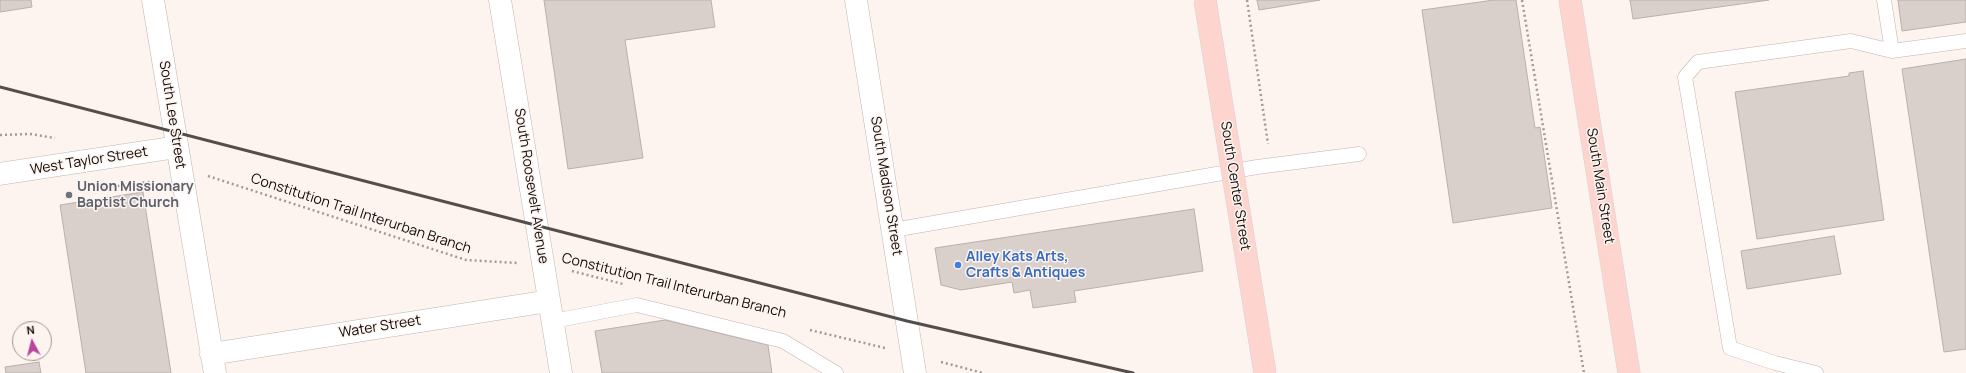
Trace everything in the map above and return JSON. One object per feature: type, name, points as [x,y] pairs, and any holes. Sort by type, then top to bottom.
[{"type":"main road","name":"South Center Street","points":[[1205,0],[1265,373]]},
{"type":"main road","name":"South Main Street","points":[[1570,0],[1630,373]]},
{"type":"street","name":"South Lee Street","points":[[153,0],[213,364]]},
{"type":"street","name":"South Roosevelt Avenue","points":[[500,0],[561,373]]},
{"type":"street","name":"South Madison Street","points":[[856,0],[915,373]]},
{"type":"street","name":"West Taylor Street","points":[[0,174],[177,147]]},
{"type":"street","name":"Water Street","points":[[213,364],[551,311]]},
{"type":"lane","points":[[1884,0],[1892,51]]},
{"type":"lane","points":[[1816,373],[1775,363],[1730,348],[1684,77],[1698,62],[1851,41],[1892,51],[1966,41]]},
{"type":"lane","points":[[893,230],[1272,166],[1359,154]]},
{"type":"lane","points":[[551,311],[637,305],[782,341],[836,373]]},
{"type":"path","points":[[1247,0],[1272,166]]},
{"type":"path","points":[[1522,0],[1584,373]]},
{"type":"path","name":"Constitution Trail Interurban Branch","points":[[81,162],[86,190],[204,176],[466,260],[544,264],[628,285]]},
{"type":"path","points":[[805,329],[867,344]]},
{"type":"path","points":[[950,365],[983,373]]},
{"type":"building","points":[[0,0],[31,0],[32,7],[0,12]]},
{"type":"building","points":[[544,0],[711,0],[715,27],[625,40],[643,158],[568,169]]},
{"type":"building","points":[[1257,0],[1320,0],[1259,10]]},
{"type":"building","points":[[1494,0],[1516,0],[1535,128],[1540,127],[1552,208],[1453,223],[1422,10]]},
{"type":"building","points":[[1630,0],[1769,0],[1633,19]]},
{"type":"building","points":[[1898,0],[1966,0],[1966,22],[1902,31]]},
{"type":"building","points":[[1966,59],[1966,349],[1944,352],[1902,69]]},
{"type":"building","points":[[1863,71],[1884,220],[1757,239],[1735,92],[1849,76],[1849,73]]},
{"type":"building","points":[[143,192],[171,373],[86,373],[60,205]]},
{"type":"building","points":[[1194,209],[1203,271],[1074,291],[1076,302],[1033,308],[1030,290],[1014,293],[1012,282],[961,290],[941,285],[935,248]]},
{"type":"building","points":[[1834,236],[1841,274],[1747,289],[1741,251]]},
{"type":"building","points":[[665,320],[768,345],[772,373],[602,373],[595,331]]},
{"type":"building","points":[[39,362],[41,373],[6,373],[5,367]]},
{"type":"railway","points":[[0,87],[907,321],[1133,373]]},
{"type":"place","name":"Union Missionary Baptist Church","points":[[69,195]]},
{"type":"place","name":"Alley Kats Arts, Crafts & Antiques","points":[[958,265]]}]
